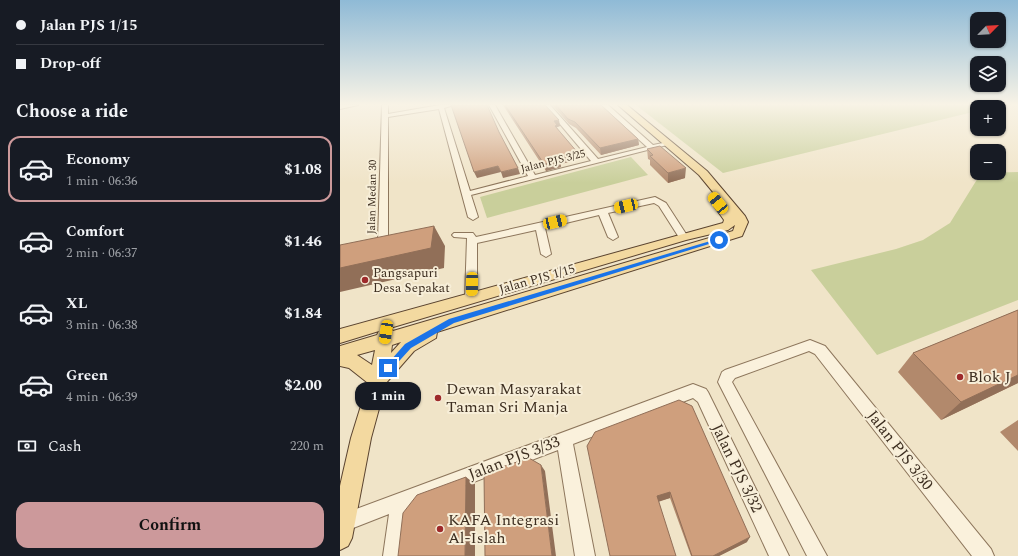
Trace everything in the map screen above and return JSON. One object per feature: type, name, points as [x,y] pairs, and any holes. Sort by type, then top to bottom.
[{"type":"main road","points":[[643,131],[660,146],[691,170],[735,227],[742,222],[739,216],[703,173],[660,146],[646,131]]},
{"type":"main road","points":[[683,237],[720,221],[724,216],[724,211]]},
{"type":"main road","name":"Jalan PJS 1/15","points":[[340,336],[683,237],[712,230],[735,227],[733,236],[452,321],[340,353]]},
{"type":"main road","points":[[378,380],[408,346],[452,321]]},
{"type":"main road","points":[[342,530],[361,438],[378,380],[388,323]]},
{"type":"main road","points":[[340,359],[353,361],[378,380]]},
{"type":"street","name":"Jalan Medan 30","points":[[383,241],[384,131]]},
{"type":"street","points":[[448,131],[473,217]]},
{"type":"street","points":[[507,131],[533,178]]},
{"type":"street","points":[[569,131],[596,162]]},
{"type":"street","points":[[639,131],[660,146]]},
{"type":"street","name":"Jalan PJS 3/25","points":[[466,194],[660,146]]},
{"type":"street","points":[[472,241],[650,201],[660,202],[683,237]]},
{"type":"street","points":[[602,212],[613,237]]},
{"type":"street","points":[[540,226],[546,254]]},
{"type":"street","points":[[457,235],[470,235],[472,241],[471,298]]},
{"type":"street","name":"Jalan PJS 3/30","points":[[817,556],[728,391],[725,382],[727,376],[730,374],[807,346],[814,346],[820,350],[984,556]]},
{"type":"street","name":"Jalan PJS 3/32","points":[[686,394],[697,392],[703,397],[779,556]]},
{"type":"street","name":"Jalan PJS 3/33","points":[[342,530],[400,501],[686,394]]},
{"type":"street","points":[[564,440],[585,556]]},
{"type":"street","points":[[393,556],[400,501]]},
{"type":"green space","points":[[669,131],[895,131],[723,173]]},
{"type":"green space","points":[[631,157],[648,175],[487,218],[480,197]]},
{"type":"green space","points":[[1006,172],[1018,172],[1018,300],[877,355],[811,270],[896,249],[923,240],[950,223],[977,180],[1006,180]]},
{"type":"building","points":[[460,131],[499,131],[518,168],[501,172],[498,166],[474,172]]},
{"type":"building","points":[[522,131],[559,131],[578,153],[558,158],[560,161],[544,164]]},
{"type":"building","points":[[584,131],[629,131],[638,139],[600,148]]},
{"type":"building","points":[[660,146],[686,168],[668,173],[650,156],[653,155],[647,149]]},
{"type":"building","points":[[434,226],[431,248],[340,268],[340,245]]},
{"type":"building","name":"Blok J","points":[[1018,310],[1018,375],[961,402],[913,353]]},
{"type":"building","points":[[679,400],[692,406],[750,537],[713,556],[692,556],[670,492],[657,496],[676,556],[610,556],[587,446],[595,432]]},
{"type":"building","points":[[529,458],[541,465],[552,556],[485,556],[484,473]]},
{"type":"building","points":[[466,477],[465,556],[398,556],[403,513],[417,495]]},
{"type":"place","name":"Pangsapuri Desa Sepakat","points":[[365,280]]},
{"type":"place","name":"Blok J","points":[[960,377]]},
{"type":"place","name":"Dewan Masyarakat Taman Sri Manja","points":[[438,398]]},
{"type":"place","name":"KAFA Integrasi Al-Islah","points":[[440,529]]},
{"type":"route","points":[[388,368],[408,346],[452,321],[719,240]]}]
